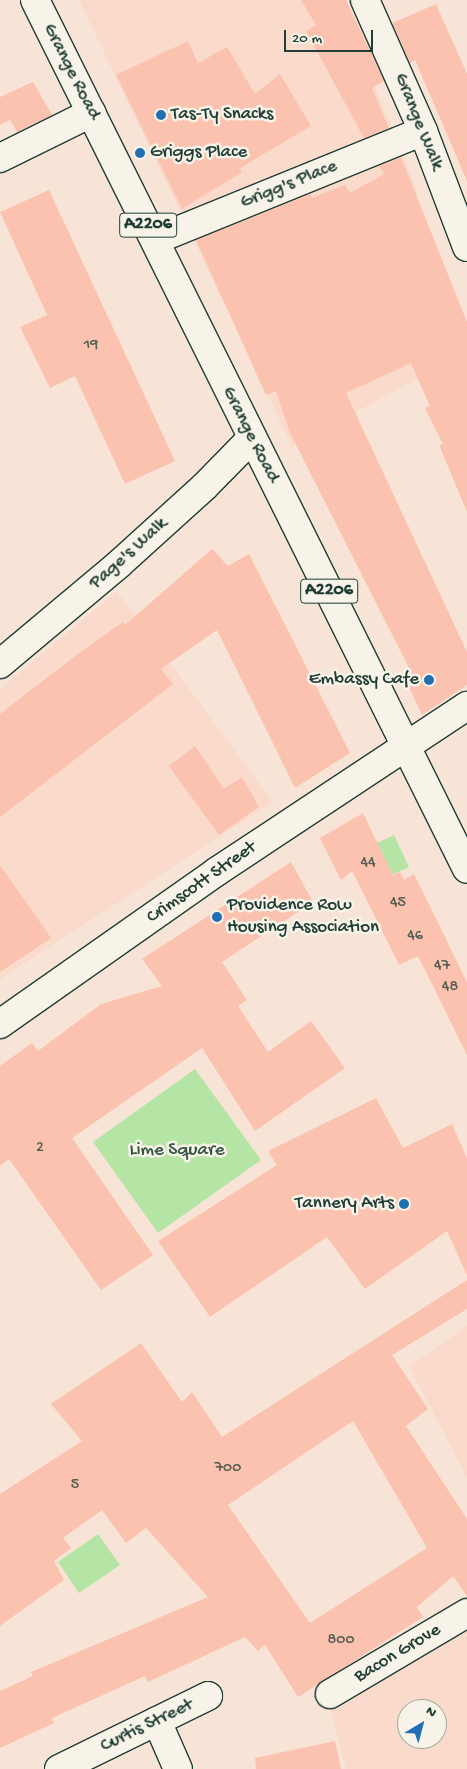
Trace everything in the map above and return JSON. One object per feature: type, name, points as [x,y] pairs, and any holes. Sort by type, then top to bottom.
[{"type":"street","name":"Grange Road","points":[[35,0],[467,869]]},
{"type":"street","name":"Grange Walk","points":[[365,0],[423,131],[467,247]]},
{"type":"street","points":[[0,158],[91,113]]},
{"type":"street","name":"Grigg's Place","points":[[155,240],[423,131]]},
{"type":"street","name":"Page's Walk","points":[[0,664],[119,564],[205,486],[252,438]]},
{"type":"street","name":"Crimscott Street","points":[[0,1024],[216,872],[467,706]]},
{"type":"street","name":"Bacon Grove","points":[[330,1694],[467,1613]]},
{"type":"street","name":"Curtis Street","points":[[59,1769],[208,1696]]},
{"type":"street","points":[[157,1721],[178,1769]]},
{"type":"shaded area","points":[[79,0],[346,0],[386,79],[375,87],[418,194],[355,220],[427,374],[292,446]]},
{"type":"shaded area","points":[[117,591],[273,802],[0,979],[0,689]]},
{"type":"shaded area","points":[[467,1326],[467,1478],[409,1366]]},
{"type":"shaded area","points":[[467,1631],[467,1769],[346,1769],[330,1708]]},
{"type":"green space","points":[[394,835],[409,867],[392,875],[377,843]]},
{"type":"green space","name":"Lime Square","points":[[195,1069],[261,1160],[158,1233],[93,1142]]},
{"type":"green space","points":[[98,1534],[120,1565],[79,1593],[58,1562]]},
{"type":"building","points":[[301,0],[346,0],[384,81],[372,88],[389,128],[364,138],[306,31],[316,25]]},
{"type":"building","points":[[436,4],[467,74],[467,181],[415,60],[410,63],[392,23]]},
{"type":"building","points":[[188,41],[198,63],[227,47],[255,94],[280,74],[311,126],[240,168],[242,172],[182,209],[116,75]]},
{"type":"building","points":[[33,82],[52,115],[17,132],[10,120],[0,125],[0,97]]},
{"type":"building","points":[[401,157],[467,322],[467,512],[439,445],[443,444],[425,408],[430,406],[411,363],[346,393],[467,652],[467,685],[422,715],[404,677],[411,672],[290,433],[276,391],[266,395],[196,240],[310,194],[312,198],[345,185],[350,193],[384,174],[379,166]]},
{"type":"building","points":[[49,190],[175,461],[125,484],[75,376],[50,388],[20,327],[47,315],[0,212]]},
{"type":"building","points":[[212,549],[228,566],[249,554],[350,753],[295,788],[217,630],[161,669],[173,684],[0,817],[0,714],[79,653],[123,622],[125,625]]},
{"type":"building","points":[[195,746],[224,789],[242,777],[259,807],[219,835],[169,766]]},
{"type":"building","points":[[363,813],[393,875],[400,872],[404,880],[414,874],[467,982],[467,1055],[418,956],[399,965],[352,871],[341,880],[320,838]]},
{"type":"building","points":[[291,862],[313,902],[222,962],[247,1000],[238,1006],[268,1052],[311,1021],[345,1068],[255,1131],[202,1048],[72,1138],[153,1255],[101,1290],[9,1159],[0,1166],[0,1066],[32,1043],[38,1051],[101,1004],[162,986],[142,959]]},
{"type":"building","points":[[0,865],[51,938],[0,972]]},
{"type":"building","points":[[376,1098],[403,1148],[452,1124],[467,1158],[467,1275],[447,1231],[365,1289],[327,1237],[210,1317],[158,1241],[277,1165],[268,1151]]},
{"type":"building","points":[[467,1280],[467,1309],[392,1355],[428,1409],[406,1426],[467,1519],[467,1596],[453,1576],[417,1607],[423,1617],[298,1697],[265,1645],[258,1651],[245,1637],[148,1682],[145,1676],[52,1718],[54,1723],[0,1748],[0,1691],[33,1676],[31,1672],[208,1597],[146,1528],[126,1543],[102,1510],[63,1538],[71,1548],[54,1561],[64,1580],[0,1626],[0,1494],[82,1441],[51,1404],[141,1343],[182,1402],[192,1392],[222,1437]],"holes":[[[353,1421],[427,1548],[310,1623],[228,1505]]]},
{"type":"building","points":[[335,1741],[341,1769],[256,1769],[255,1758]]},
{"type":"place","name":"Tas-Ty Snacks","points":[[161,115]]},
{"type":"place","name":"Griggs Place","points":[[140,153]]},
{"type":"place","name":"Embassy Cafe","points":[[429,680]]},
{"type":"place","name":"Providence Row Housing Association","points":[[217,917]]},
{"type":"place","name":"Tannery Arts","points":[[404,1204]]}]
